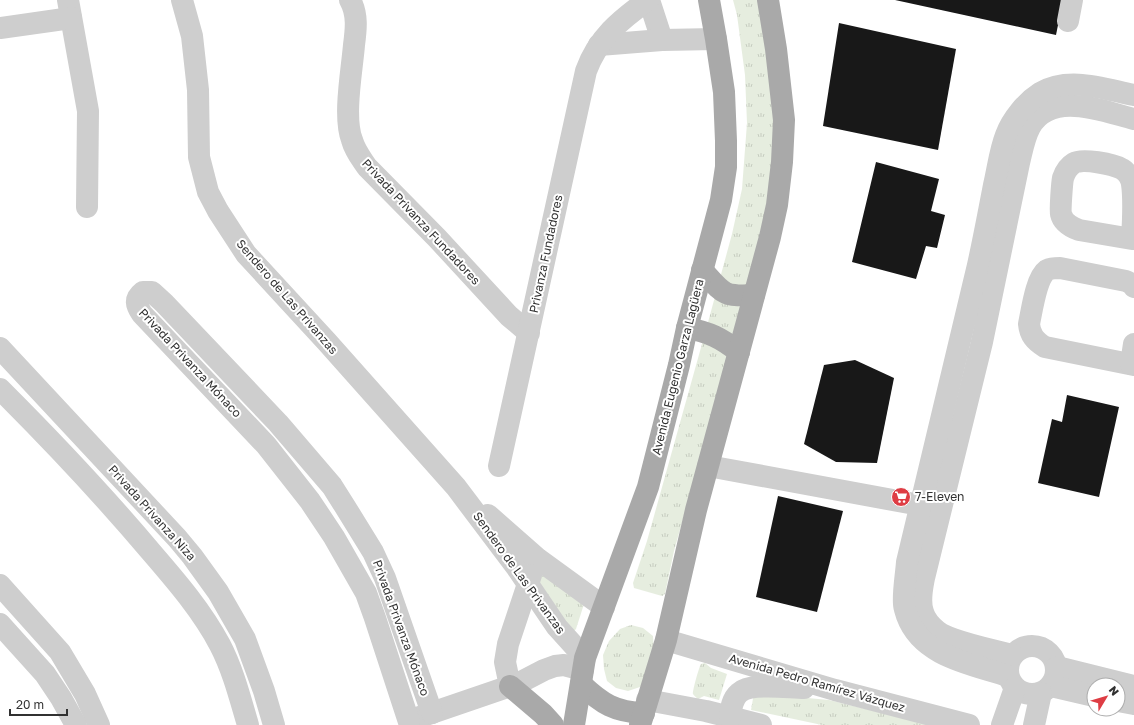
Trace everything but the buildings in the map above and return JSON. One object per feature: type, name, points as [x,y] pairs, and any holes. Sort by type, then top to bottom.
[{"type":"main road","name":"Avenida Eugenio Garza Lagüera","points":[[574,725],[583,671],[613,578],[648,487],[687,328],[721,200],[726,167],[724,92],[709,0]]},
{"type":"main road","points":[[583,671],[592,695],[607,705],[620,710],[644,713],[666,640],[696,510],[777,205],[782,162],[783,128],[776,49],[768,0]]},
{"type":"main road","points":[[702,270],[726,294],[732,296],[754,295]]},
{"type":"main road","points":[[687,328],[716,336],[739,352]]},
{"type":"main road","points":[[515,684],[553,725]]},
{"type":"street","name":"Sendero de Las Privanzas","points":[[182,0],[192,36],[198,90],[200,157],[208,192],[218,211],[246,254],[456,487],[557,627],[583,671]]},
{"type":"street","name":"Privada Privanza Fundadores","points":[[350,0],[354,6],[356,20],[349,93],[348,126],[357,154],[367,167],[437,238],[509,316],[529,333]]},
{"type":"street","name":"Privanza Fundadores","points":[[499,466],[582,83],[590,58],[614,26],[648,0]]},
{"type":"street","points":[[648,0],[662,40]]},
{"type":"street","points":[[1068,21],[1072,0]]},
{"type":"street","points":[[0,28],[70,9],[88,111],[87,208]]},
{"type":"street","points":[[599,45],[662,40],[716,39]]},
{"type":"street","points":[[1134,96],[1091,86],[1075,84],[1056,86],[1040,93],[1028,104],[1014,119],[1006,135],[1009,162],[982,342],[924,578],[921,596],[922,610],[928,621],[938,632],[1012,673],[1028,694],[1050,682],[1134,686]]},
{"type":"street","points":[[1012,673],[958,660],[937,651],[914,632],[904,606],[907,562],[980,254],[1009,162],[1025,138],[1030,126],[1038,117],[1056,106],[1071,105],[1134,119]]},
{"type":"street","points":[[1133,357],[1045,347],[1037,343],[1033,338],[1029,324],[1040,280],[1043,274],[1048,270],[1060,268],[1126,282],[1132,284],[1134,287]]},
{"type":"street","name":"Privada Privanza Mónaco","points":[[147,291],[152,292],[164,303],[278,423],[332,486],[361,530],[385,578],[428,719],[375,618],[366,593],[334,537],[310,501],[252,429],[142,314],[136,302],[140,294],[147,291]]},
{"type":"street","name":"Privada Privanza Niza","points":[[0,348],[192,556],[218,592],[246,639],[274,725]]},
{"type":"street","name":"Privada Privanza Niza","points":[[0,389],[51,440],[133,529],[198,609],[221,647],[232,673],[248,725]]},
{"type":"street","points":[[51,440],[70,423]]},
{"type":"street","points":[[708,466],[920,504]]},
{"type":"street","points":[[310,501],[332,486]]},
{"type":"street","name":"Sendero de Las Privanzas","points":[[456,487],[538,559],[604,607]]},
{"type":"street","points":[[171,574],[192,556]]},
{"type":"street","points":[[515,684],[505,662],[508,644],[532,572],[538,559]]},
{"type":"street","points":[[0,585],[60,652],[85,694],[96,724]]},
{"type":"street","points":[[0,624],[45,674],[61,698],[76,725]]},
{"type":"street","points":[[544,670],[555,656],[559,645],[557,627]]},
{"type":"street","name":"Avenida Pedro Ramírez Vázquez","points":[[666,640],[835,690],[969,725]]},
{"type":"street","points":[[1002,725],[1012,673],[1022,648],[1026,646],[1040,647],[1052,655],[1050,682],[1034,725]]},
{"type":"street","points":[[428,719],[515,684],[544,670],[564,665],[583,671]]},
{"type":"street","points":[[515,684],[545,680],[564,681],[583,671]]},
{"type":"street","points":[[1050,682],[1086,693]]},
{"type":"street","points":[[730,717],[734,700],[738,694],[748,688],[773,687],[835,690]]},
{"type":"street","points":[[644,713],[730,717],[761,725]]},
{"type":"green space","points":[[733,0],[762,0],[775,125],[770,194],[733,341],[674,551],[665,594],[662,596],[634,588],[633,583],[647,541],[707,326],[732,234],[742,189],[747,123],[745,75],[737,15]]},
{"type":"green space","points":[[538,575],[544,576],[584,604],[576,629],[573,632],[537,579]]},
{"type":"green space","points":[[631,625],[643,628],[653,636],[654,653],[648,676],[640,687],[628,691],[616,688],[607,681],[603,655],[609,641],[620,629]]},
{"type":"green space","points":[[705,663],[711,668],[727,674],[719,700],[704,696],[698,699],[693,694],[700,666],[701,664]]},
{"type":"green space","points":[[754,693],[829,700],[931,725],[822,725],[751,710]]},
{"type":"place","name":"7-Eleven","points":[[901,497]]}]
